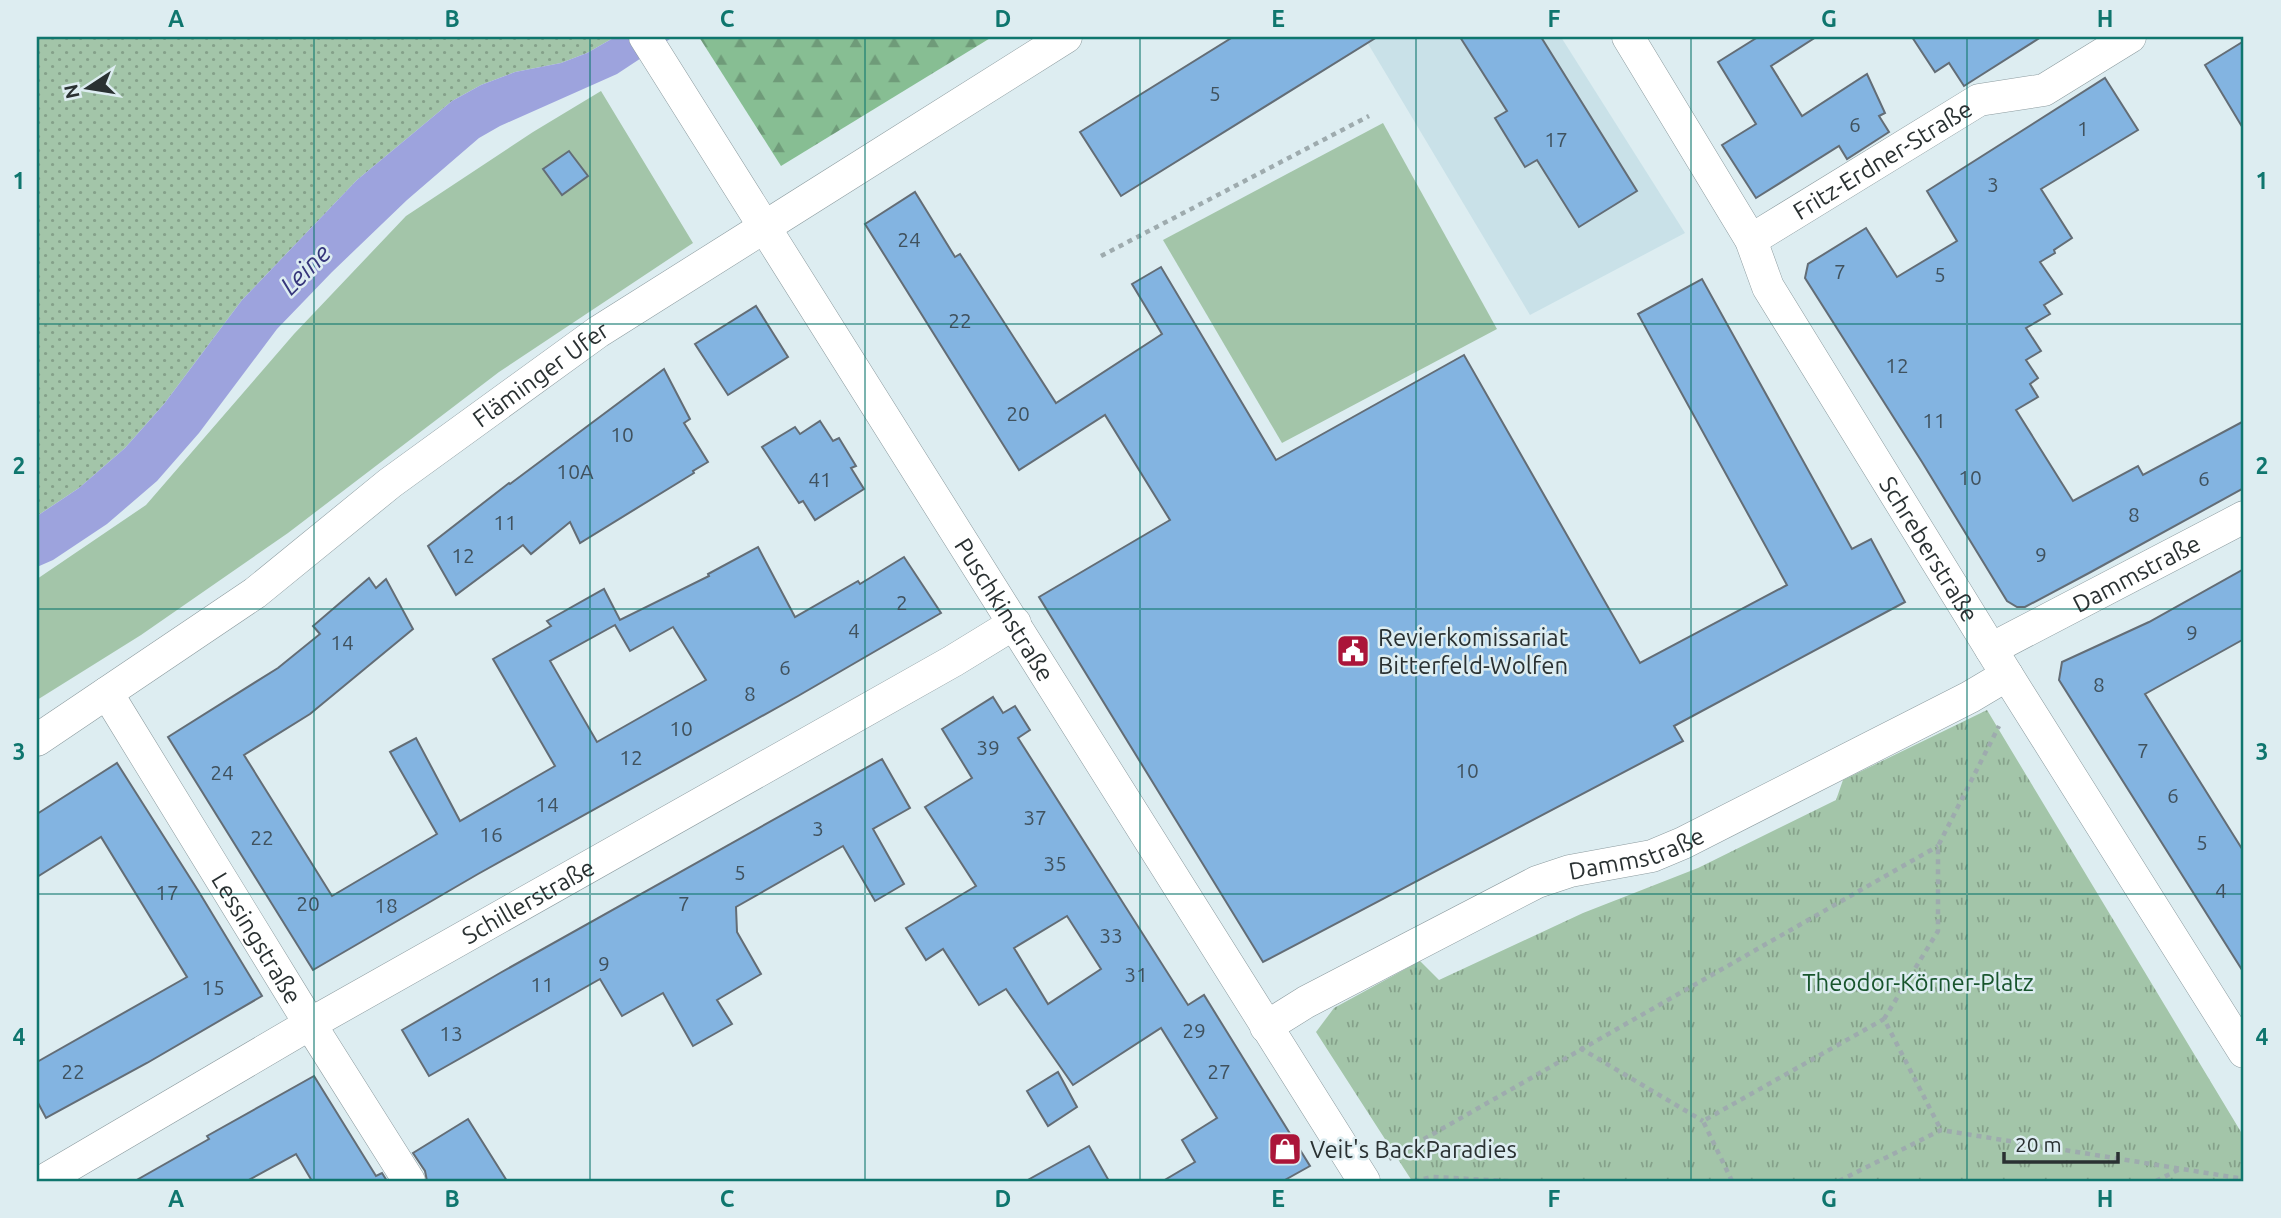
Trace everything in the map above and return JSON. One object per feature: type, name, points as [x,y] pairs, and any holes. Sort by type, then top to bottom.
[{"type":"street","name":"Puschkinstraße","points":[[645,37],[1015,623],[1358,1179]]},
{"type":"street","name":"Fläminger Ufer","points":[[37,740],[256,593],[390,483],[598,332],[1066,37]]},
{"type":"street","name":"Schreberstraße","points":[[1628,37],[1751,240],[1768,287],[2244,1052]]},
{"type":"street","name":"Fritz-Erdner-Straße","points":[[1751,240],[1979,100],[2044,90],[2130,37]]},
{"type":"street","name":"Dammstraße","points":[[1266,1027],[1306,1002],[1537,882],[1570,871],[1652,856],[1683,844],[1970,697],[1999,662],[2244,517]]},
{"type":"street","name":"Schillerstraße","points":[[43,1181],[310,1024],[1015,623]]},
{"type":"street","name":"Lessingstraße","points":[[107,693],[409,1181]]},
{"type":"path","points":[[1101,256],[1369,116]]},
{"type":"path","points":[[1703,1121],[1884,1019],[1938,930],[1938,846],[2003,718],[2024,702]]},
{"type":"path","points":[[1358,1179],[1580,1048],[1938,846]]},
{"type":"path","points":[[1884,1019],[1941,1130]]},
{"type":"path","points":[[1580,1048],[1703,1121],[1732,1181]]},
{"type":"path","points":[[1839,1181],[1941,1130],[2244,1179]]},
{"type":"path","points":[[2156,1181],[2181,1168]]},
{"type":"path","points":[[1414,1181],[1432,1177],[1510,1181]]},
{"type":"shaded area","points":[[1364,37],[1561,37],[1685,233],[1530,315]]},
{"type":"green space","points":[[37,37],[615,37],[587,53],[561,63],[515,72],[481,85],[452,101],[357,180],[242,300],[164,404],[125,448],[79,488],[37,516]]},
{"type":"green space","points":[[699,37],[992,37],[781,166]]},
{"type":"green space","points":[[601,91],[693,243],[499,372],[288,533],[141,635],[37,700],[37,579],[146,505],[294,334],[406,216],[533,132]]},
{"type":"green space","points":[[1383,123],[1497,329],[1282,443],[1163,240]]},
{"type":"green space","name":"Theodor-Körner-Platz","points":[[1987,710],[2244,1137],[2244,1181],[1412,1181],[1316,1032],[1334,1008],[1420,961],[1439,980],[1583,913],[1698,868],[1836,800],[1843,780]]},
{"type":"water","name":"Leine","points":[[615,37],[673,37],[617,74],[479,138],[407,200],[277,329],[199,433],[157,481],[107,524],[53,560],[37,567],[37,516],[79,488],[125,448],[164,404],[242,300],[357,180],[452,101],[481,85],[515,72],[561,63],[587,53]]},
{"type":"building","points":[[1233,37],[1377,37],[1121,196],[1080,132]]},
{"type":"building","points":[[1460,37],[1541,37],[1637,191],[1579,227],[1537,160],[1525,167],[1495,118],[1507,111]]},
{"type":"building","points":[[1758,37],[1816,37],[1771,66],[1802,116],[1867,74],[1885,113],[1879,116],[1889,132],[1847,159],[1839,146],[1756,198],[1722,145],[1756,124],[1718,62]]},
{"type":"building","points":[[1912,37],[2041,37],[1964,86],[1949,63],[1935,72]]},
{"type":"building","points":[[2244,41],[2244,130],[2205,65]]},
{"type":"building","points":[[2105,78],[2138,130],[2041,189],[2072,238],[2040,262],[2062,294],[2044,305],[2050,314],[2026,328],[2041,351],[2026,360],[2038,378],[2030,384],[2038,397],[2016,410],[2073,501],[2138,466],[2143,475],[2244,421],[2244,488],[2025,607],[2017,607],[2007,601],[1805,278],[1808,264],[1866,228],[1897,277],[1957,241],[1927,191]]},
{"type":"building","points":[[569,151],[588,176],[562,195],[543,169]]},
{"type":"building","name":"Revierkomissariat Bitterfeld-Wolfen","points":[[915,192],[955,257],[960,254],[1056,403],[1162,334],[1132,284],[1161,267],[1276,460],[1464,355],[1640,663],[1787,585],[1638,314],[1702,279],[1852,549],[1871,539],[1905,602],[1674,726],[1683,741],[1263,962],[1039,597],[1170,520],[1105,415],[1019,470],[865,224]]},
{"type":"building","points":[[756,306],[788,357],[728,395],[695,344]]},
{"type":"building","points":[[664,369],[690,419],[684,423],[708,462],[580,543],[570,522],[531,554],[523,545],[456,595],[428,546]]},
{"type":"building","points":[[820,421],[833,441],[839,438],[856,466],[851,468],[864,489],[815,520],[803,501],[799,503],[762,447],[795,427],[800,434]]},
{"type":"building","points":[[758,547],[795,617],[858,581],[860,584],[904,557],[941,613],[313,970],[168,737],[278,668],[320,634],[313,626],[369,578],[376,588],[386,579],[413,629],[310,714],[244,755],[332,896],[437,834],[390,752],[416,738],[460,821],[555,766],[493,659],[551,626],[547,621],[604,589],[620,620],[709,576],[708,574]],"holes":[[[615,625],[630,651],[673,627],[706,680],[597,742],[550,661]]]},
{"type":"building","points":[[2244,569],[2244,639],[2145,694],[2244,852],[2244,973],[2059,680],[2062,662],[2149,622]]},
{"type":"building","points":[[993,697],[1003,713],[1015,706],[1030,730],[1018,738],[1188,1005],[1204,995],[1310,1166],[1283,1181],[1163,1181],[1195,1162],[1182,1140],[1217,1118],[1161,1028],[1073,1085],[1006,989],[979,1005],[943,949],[926,960],[906,928],[976,886],[925,807],[972,778],[942,729]],"holes":[[[1067,916],[1101,969],[1048,1004],[1014,948]]]},
{"type":"building","points":[[882,759],[910,808],[873,829],[904,884],[875,901],[843,846],[736,907],[737,932],[761,974],[717,1000],[732,1024],[693,1046],[663,993],[622,1016],[600,979],[429,1076],[402,1030]]},
{"type":"building","points":[[117,763],[262,996],[46,1118],[37,1101],[37,1062],[187,977],[101,837],[37,877],[37,814]]},
{"type":"building","points":[[1058,1072],[1077,1107],[1048,1126],[1027,1091]]},
{"type":"building","points":[[314,1076],[376,1176],[382,1173],[387,1181],[312,1181],[296,1154],[247,1181],[135,1181],[209,1139],[207,1136]]},
{"type":"building","points":[[468,1119],[507,1181],[427,1181],[425,1171],[413,1153]]},
{"type":"building","points":[[1089,1146],[1109,1181],[1026,1181]]},
{"type":"place","name":"Revierkomissariat Bitterfeld-Wolfen","points":[[1353,651]]},
{"type":"place","name":"Veit's BackParadies","points":[[1285,1149]]}]
